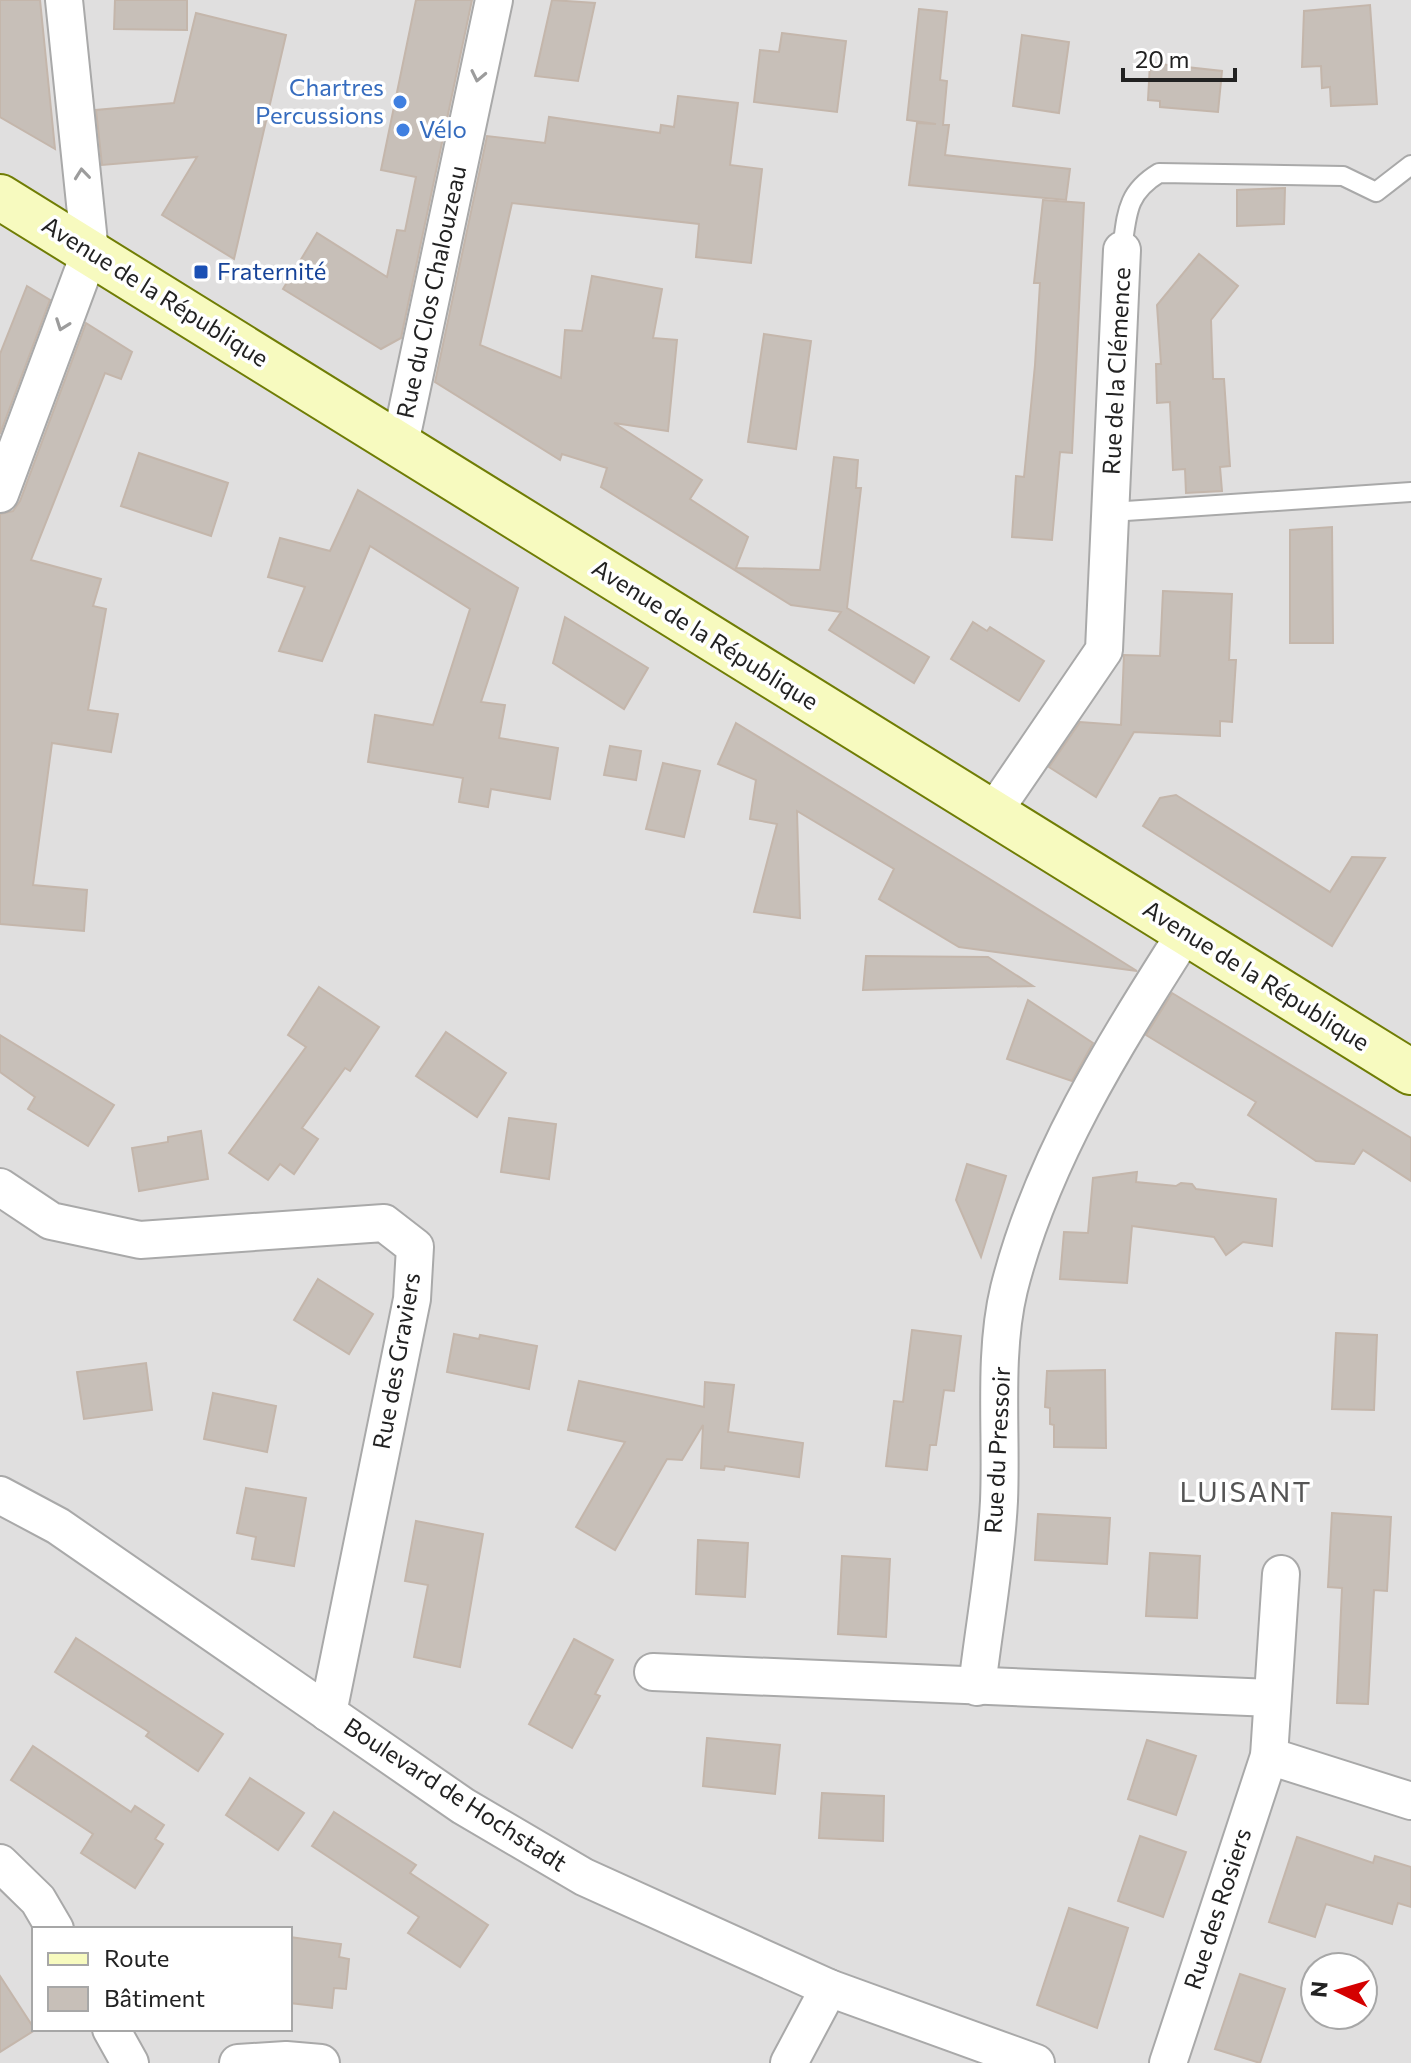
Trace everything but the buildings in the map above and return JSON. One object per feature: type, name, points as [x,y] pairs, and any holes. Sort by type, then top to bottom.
[{"type":"main road","name":"Avenue de la République","points":[[0,197],[1411,1072]]},
{"type":"street","points":[[0,494],[90,252],[64,0]]},
{"type":"street","name":"Rue du Clos Chalouzeau","points":[[400,444],[494,0]]},
{"type":"street","name":"Rue de la Clémence","points":[[992,814],[1104,650],[1122,250]]},
{"type":"street","name":"Rue du Pressoir","points":[[977,1687],[999,1502],[1000,1377],[1008,1292],[1032,1214],[1095,1078],[1186,932]]},
{"type":"street","name":"Rue des Graviers","points":[[0,1187],[51,1221],[140,1240],[384,1223],[415,1247],[412,1299],[328,1713]]},
{"type":"street","name":"Boulevard de Hochstadt","points":[[0,1495],[58,1526],[463,1806],[584,1877],[829,1988],[1036,2063]]},
{"type":"street","name":"Rue des Rosiers","points":[[1168,2063],[1269,1756],[1281,1574]]},
{"type":"street","points":[[653,1672],[1272,1698]]},
{"type":"street","points":[[1269,1756],[1411,1801]]},
{"type":"street","points":[[0,1863],[38,1900],[54,1927]]},
{"type":"street","points":[[789,2063],[829,1988]]},
{"type":"street","points":[[112,2031],[130,2063]]},
{"type":"street","points":[[238,2063],[286,2060],[321,2063]]},
{"type":"lane","name":"Rue de la Clémence","points":[[1122,250],[1127,207],[1141,184],[1159,173],[1343,176],[1376,192],[1411,165]]},
{"type":"lane","points":[[1111,512],[1411,492]]},
{"type":"shaded area","points":[[0,0],[1411,0],[1411,2063],[0,2063]]},
{"type":"place","name":"Chartres Percussions","points":[[400,102]]},
{"type":"place","name":"Vélo","points":[[403,130]]},
{"type":"place","name":"Fraternité","points":[[201,272]]},
{"type":"district","name":"LUISANT","points":[[1246,1492]]}]
